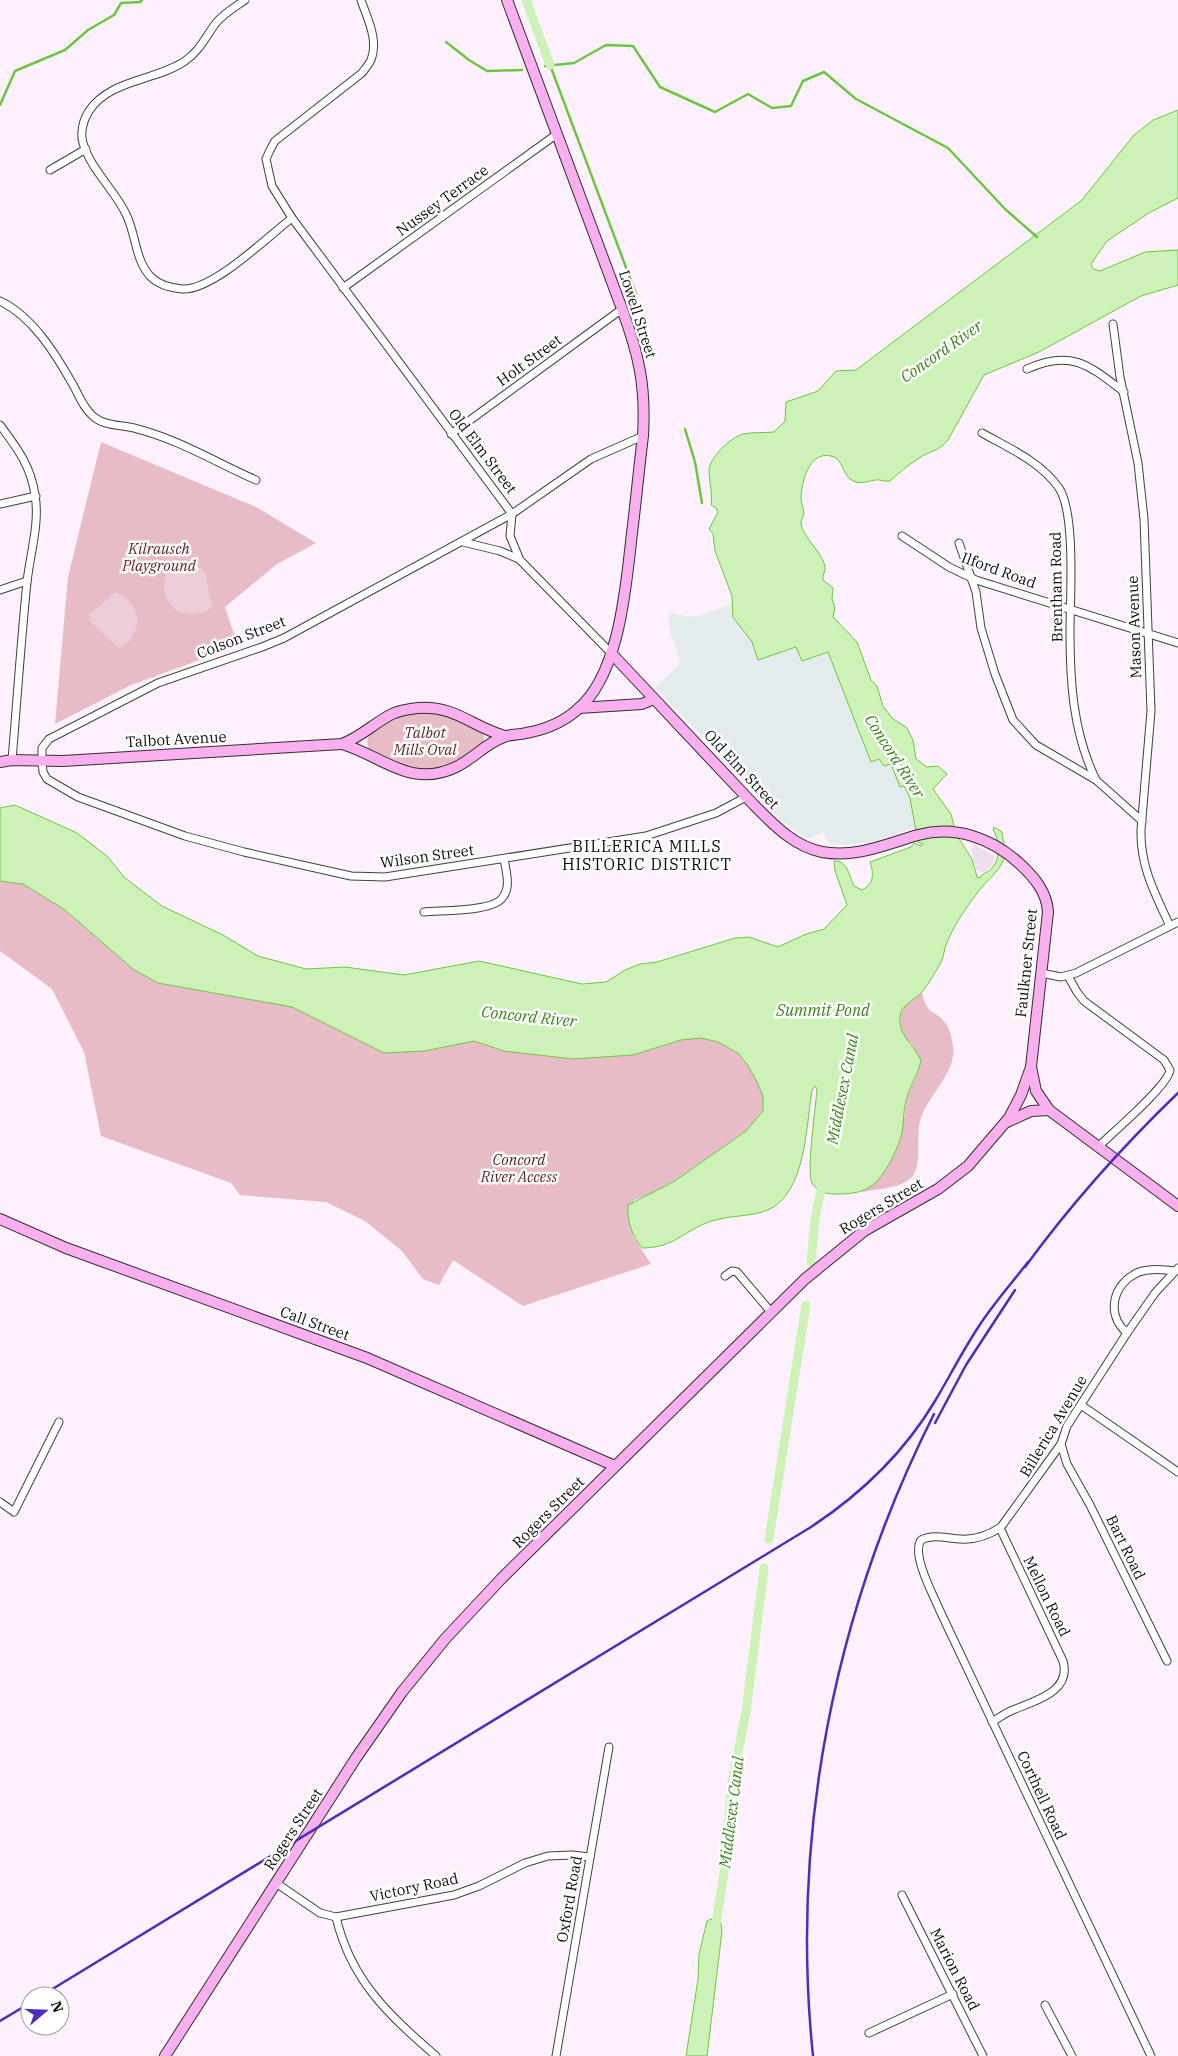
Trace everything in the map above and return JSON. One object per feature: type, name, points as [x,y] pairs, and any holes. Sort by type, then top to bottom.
[{"type":"main road","name":"Lowell Street","points":[[507,0],[622,309],[636,349],[642,376],[643,436],[625,593],[621,617],[611,653]]},
{"type":"main road","name":"Old Elm Street","points":[[611,653],[746,797],[775,826],[803,846],[821,852],[859,852],[917,835]]},
{"type":"main road","name":"Talbot Avenue","points":[[342,744],[391,767],[414,774],[449,770],[505,736],[527,733],[563,720],[579,708],[598,684],[611,653]]},
{"type":"main road","points":[[579,708],[640,704],[654,699]]},
{"type":"main road","name":"Talbot Avenue","points":[[12,760],[42,762],[342,744],[361,736],[392,714],[433,707],[453,712],[490,731],[505,736]]},
{"type":"main road","points":[[0,762],[12,760]]},
{"type":"main road","name":"Faulkner Street","points":[[917,835],[957,832],[980,838],[1001,849],[1032,877],[1041,888],[1046,901],[1048,920],[1033,1035],[1031,1067]]},
{"type":"main road","points":[[1031,1067],[1034,1086],[1038,1096],[1049,1110],[1178,1206]]},
{"type":"main road","name":"Rogers Street","points":[[165,2056],[364,1746],[427,1661],[502,1578],[771,1312],[816,1270],[858,1235],[881,1220],[938,1189],[959,1174],[1004,1124],[1021,1095],[1031,1067]]},
{"type":"main road","points":[[1004,1124],[1023,1114],[1037,1110],[1049,1110]]},
{"type":"main road","name":"Call Street","points":[[0,1218],[81,1254],[367,1358],[615,1466]]},
{"type":"street","points":[[246,0],[225,13],[194,55],[185,62],[105,95],[89,111],[82,132],[88,156],[127,215],[140,260],[151,276],[162,284],[185,289],[200,286],[217,278],[292,218]]},
{"type":"street","name":"Old Elm Street","points":[[361,0],[372,32],[374,45],[371,60],[362,73],[274,141],[266,158],[272,186],[292,218],[343,288],[512,514],[510,536],[520,560],[611,653]]},
{"type":"street","name":"Nussey Terrace","points":[[343,288],[557,134]]},
{"type":"street","points":[[50,170],[86,149]]},
{"type":"street","points":[[0,301],[18,312],[38,334],[64,370],[84,407],[99,420],[152,432],[169,438],[256,480]]},
{"type":"street","name":"Holt Street","points":[[451,434],[622,309]]},
{"type":"street","name":"Mason Avenue","points":[[1113,324],[1124,392],[1134,434],[1142,496],[1151,730],[1141,843],[1145,869],[1170,926]]},
{"type":"street","points":[[1027,369],[1049,360],[1072,360],[1095,371],[1124,392]]},
{"type":"street","points":[[0,425],[22,454],[27,464],[36,496],[35,525],[27,581],[12,760]]},
{"type":"street","name":"Brentham Road","points":[[982,433],[1036,465],[1061,492],[1068,521],[1073,695],[1076,719],[1084,751],[1096,780]]},
{"type":"street","name":"Colson Street","points":[[42,762],[42,748],[50,739],[158,683],[253,651],[284,638],[512,514],[591,459],[643,436]]},
{"type":"street","points":[[0,504],[36,496]]},
{"type":"street","name":"Ilford Road","points":[[902,536],[944,564],[970,577],[1053,603],[1070,611],[1178,643]]},
{"type":"street","points":[[463,542],[500,551],[520,560]]},
{"type":"street","points":[[959,543],[976,592],[982,628],[995,674],[1008,709],[1020,729],[1041,749],[1096,780],[1142,821]]},
{"type":"street","points":[[0,590],[27,581]]},
{"type":"street","name":"Wilson Street","points":[[42,762],[43,772],[47,780],[78,797],[185,836],[244,852],[351,876],[385,877],[653,835],[709,816],[732,806],[746,797]]},
{"type":"street","points":[[424,912],[478,907],[493,905],[499,902],[504,897],[507,889],[504,859]]},
{"type":"street","points":[[1041,973],[1061,977],[1068,976],[1178,922]]},
{"type":"street","points":[[1068,976],[1075,990],[1084,1001],[1164,1060],[1170,1070],[1169,1077],[1159,1088],[1098,1147]]},
{"type":"street","points":[[1127,1333],[1120,1327],[1114,1316],[1114,1300],[1124,1282],[1139,1272],[1160,1268],[1176,1269]]},
{"type":"street","name":"Billerica Avenue","points":[[1000,1528],[1062,1444],[1067,1426],[1127,1333],[1176,1269]]},
{"type":"street","points":[[725,1276],[732,1271],[737,1272],[771,1312]]},
{"type":"street","points":[[1081,1405],[1178,1472]]},
{"type":"street","points":[[0,1502],[14,1512],[59,1422]]},
{"type":"street","name":"Bart Road","points":[[1062,1444],[1067,1464],[1090,1505],[1167,1662]]},
{"type":"street","name":"Corthell Road","points":[[1000,1528],[988,1534],[971,1538],[936,1536],[925,1538],[917,1547],[919,1560],[940,1612],[1151,2056]]},
{"type":"street","name":"Mellon Road","points":[[992,1722],[1010,1711],[1057,1690],[1064,1677],[1063,1662],[1000,1528]]},
{"type":"street","name":"Oxford Road","points":[[556,2056],[609,1747]]},
{"type":"street","name":"Victory Road","points":[[336,1917],[454,1895],[479,1886],[524,1863],[548,1856],[566,1854],[590,1857]]},
{"type":"street","points":[[276,1883],[320,1913],[336,1917],[347,1953],[368,1988],[398,2022],[436,2056]]},
{"type":"street","name":"Marion Road","points":[[902,1895],[983,2056]]},
{"type":"street","points":[[869,2033],[953,1994]]},
{"type":"street","points":[[1044,2005],[1072,2056]]},
{"type":"shaded area","points":[[200,568],[205,572],[212,607],[191,614],[182,613],[168,601],[165,592],[168,570]]},
{"type":"shaded area","points":[[115,592],[131,604],[137,619],[137,627],[133,635],[119,649],[89,620],[89,615]]},
{"type":"shaded area","points":[[733,604],[733,617],[752,642],[756,653],[781,653],[797,647],[828,651],[871,762],[879,759],[891,764],[900,787],[903,786],[910,798],[916,827],[878,841],[855,844],[830,845],[823,832],[808,839],[804,837],[780,819],[655,687],[680,664],[673,638],[671,637],[668,613],[694,617]]},
{"type":"shaded area","points":[[973,844],[995,856],[992,865],[985,872],[980,872],[976,869],[971,848]]},
{"type":"green space","name":"Kilrausch Playground","points":[[101,442],[256,507],[316,543],[277,564],[225,607],[238,646],[131,685],[55,724],[68,577]]},
{"type":"green space","name":"Talbot Mills Oval","points":[[433,707],[483,731],[484,741],[480,749],[473,756],[454,765],[424,775],[372,754],[367,740],[370,732],[377,724],[392,717]]},
{"type":"green space","name":"Concord River Access","points":[[0,881],[23,884],[65,910],[133,969],[158,983],[292,1007],[384,1053],[424,1051],[474,1041],[504,1051],[633,1055],[681,1040],[701,1038],[718,1042],[738,1053],[757,1082],[763,1096],[763,1111],[746,1131],[675,1181],[655,1193],[634,1200],[633,1236],[651,1264],[523,1306],[453,1260],[439,1285],[423,1279],[402,1251],[365,1221],[326,1202],[240,1195],[231,1183],[101,1136],[84,1052],[52,989],[0,951]]},
{"type":"green space","points":[[922,992],[926,1005],[943,1020],[950,1031],[953,1046],[951,1065],[920,1121],[917,1166],[912,1177],[895,1186],[861,1192],[878,1180],[896,1148],[904,1120],[906,1100],[919,1070],[912,1044],[906,1039],[901,1027],[900,1016],[905,1005]]},
{"type":"water","points":[[1178,110],[1178,198],[1149,213],[1107,241],[1091,264],[1093,269],[1100,271],[1145,252],[1178,250],[1178,285],[1141,296],[1039,352],[984,375],[948,440],[937,449],[922,456],[890,481],[853,481],[847,476],[840,462],[831,456],[817,458],[805,476],[801,497],[804,512],[801,523],[802,528],[823,560],[825,568],[823,580],[833,588],[832,599],[835,608],[833,617],[857,642],[871,680],[877,686],[883,706],[892,718],[907,728],[913,740],[916,759],[927,767],[938,766],[947,774],[933,789],[951,814],[956,834],[972,859],[977,877],[980,878],[990,870],[997,859],[998,843],[993,830],[994,827],[1002,832],[1005,849],[1005,856],[999,868],[978,892],[956,924],[946,945],[942,960],[933,976],[922,992],[905,1006],[901,1013],[900,1024],[904,1035],[921,1061],[906,1100],[902,1133],[898,1146],[885,1171],[869,1188],[855,1193],[831,1194],[820,1191],[812,1183],[810,1166],[817,1089],[815,1086],[812,1090],[802,1157],[797,1174],[790,1189],[781,1201],[768,1210],[712,1221],[671,1242],[642,1248],[631,1228],[628,1217],[628,1205],[675,1181],[746,1131],[763,1111],[763,1096],[757,1082],[738,1053],[718,1042],[701,1038],[681,1040],[633,1055],[573,1059],[504,1051],[474,1041],[424,1051],[384,1053],[292,1007],[158,983],[133,969],[65,910],[23,884],[0,881],[0,808],[15,805],[77,833],[107,856],[125,878],[162,906],[223,935],[258,956],[306,969],[345,967],[404,975],[479,961],[582,984],[606,982],[625,970],[640,964],[657,962],[735,938],[749,937],[778,947],[806,934],[824,929],[847,905],[835,871],[834,861],[838,861],[845,866],[854,886],[862,890],[871,882],[872,871],[870,862],[911,847],[914,843],[921,846],[923,844],[918,842],[910,798],[904,786],[900,787],[891,764],[884,766],[879,759],[871,762],[828,652],[802,661],[796,647],[758,660],[752,642],[733,617],[732,596],[715,551],[713,534],[709,529],[718,512],[711,505],[710,465],[721,449],[738,436],[747,433],[774,432],[785,421],[786,402],[818,391],[836,371],[856,370],[1082,200],[1134,135],[1153,120]]},
{"type":"water","points":[[711,1919],[721,1923],[722,1931],[707,2056],[686,2056],[698,1979],[699,1954],[707,1921]]},
{"type":"waterway","points":[[0,105],[15,71],[65,50],[88,30],[114,15],[121,3],[140,2],[142,0]]},
{"type":"waterway","name":"Middlesex Canal","points":[[526,0],[550,65]]},
{"type":"waterway","points":[[446,42],[487,71],[522,70]]},
{"type":"waterway","points":[[545,66],[574,63],[606,45],[633,46],[660,87],[715,112],[748,94],[772,108],[791,106],[803,81],[824,72],[856,99],[948,148],[1005,209],[1037,237]]},
{"type":"waterway","points":[[550,65],[636,294]]},
{"type":"waterway","points":[[685,429],[695,462],[702,503]]},
{"type":"waterway","name":"Middlesex Canal","points":[[811,1262],[815,1219],[823,1180]]},
{"type":"waterway","name":"Middlesex Canal","points":[[769,1539],[806,1305]]},
{"type":"waterway","name":"Middlesex Canal","points":[[715,1930],[726,1860],[731,1788],[746,1712],[764,1568]]},
{"type":"railway","points":[[1025,1267],[1060,1221],[1098,1177],[1178,1093]]},
{"type":"railway","points":[[57,1986],[811,1527],[847,1501],[880,1471],[910,1438],[935,1401],[979,1326],[1028,1262]]},
{"type":"railway","points":[[935,1423],[966,1365],[1015,1290]]},
{"type":"railway","points":[[813,2056],[807,1973],[808,1890],[815,1808],[827,1726],[846,1646],[870,1567],[899,1489],[934,1414]]},
{"type":"railway","points":[[0,2021],[20,2009]]},
{"type":"district","name":"BILLERICA MILLS HISTORIC DISTRICT","points":[[647,855]]},
{"type":"water label","name":"Concord River","points":[[941,351]]},
{"type":"water label","name":"Concord River","points":[[895,756]]},
{"type":"water label","name":"Summit Pond","points":[[823,1010]]},
{"type":"water label","name":"Concord River","points":[[529,1016]]}]
